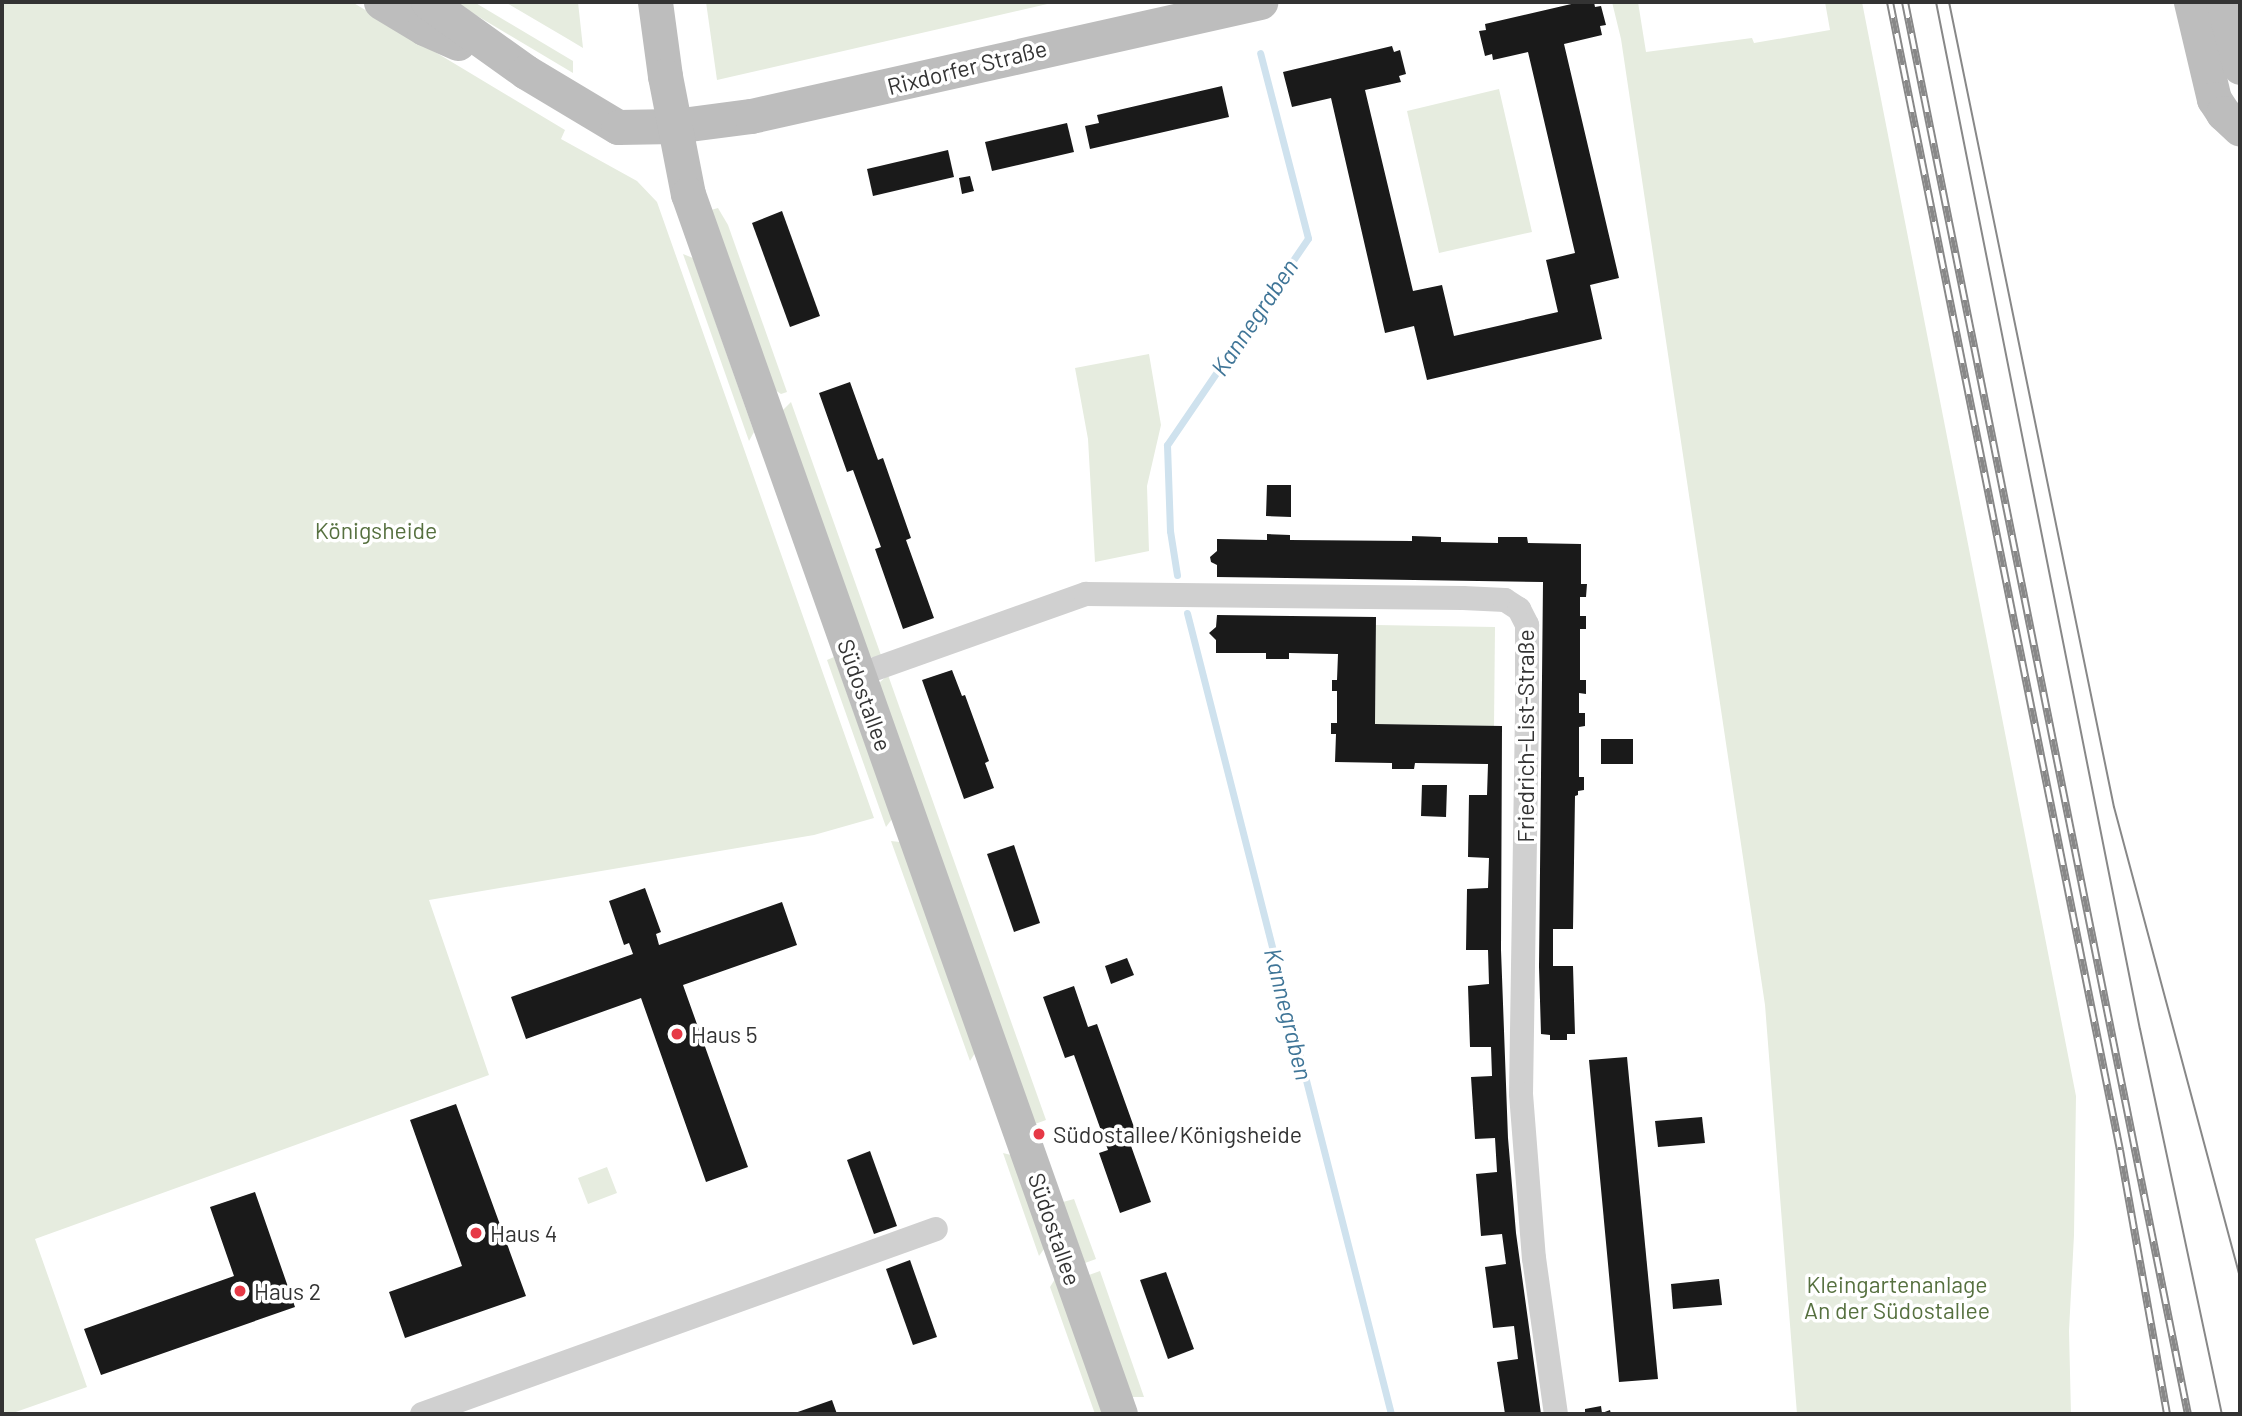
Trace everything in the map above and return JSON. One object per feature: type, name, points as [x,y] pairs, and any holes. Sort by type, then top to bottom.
[{"type":"street","points":[[381,2],[424,28],[526,72]]},
{"type":"street","points":[[428,2],[526,72],[618,127],[674,126]]},
{"type":"street","name":"Südostallee","points":[[655,2],[674,126],[688,194],[1121,1414]]},
{"type":"street","name":"Rixdorfer Straße","points":[[674,126],[751,116],[841,97],[1004,57],[1260,2]]},
{"type":"street","points":[[2191,2],[2214,99],[2223,114],[2240,129]]},
{"type":"street","points":[[2223,2],[2240,67]]},
{"type":"street","name":"Friedrich-List-Straße","points":[[858,675],[1086,594],[1464,598],[1505,600],[1519,609],[1527,625],[1521,1094],[1534,1258],[1556,1414]]},
{"type":"street","points":[[422,1414],[936,1229]]},
{"type":"green space","name":"Königsheide","points":[[2,2],[352,2],[565,130],[561,139],[637,181],[657,202],[874,818],[814,835],[429,900],[489,1075],[35,1239],[87,1387],[10,1414],[2,1414]]},
{"type":"green space","points":[[454,2],[474,2],[573,61],[573,73]]},
{"type":"green space","points":[[505,2],[578,2],[583,48],[568,39]]},
{"type":"green space","points":[[706,2],[1056,2],[717,80]]},
{"type":"green space","name":"Kleingartenanlage An der Südostallee","points":[[1612,2],[1638,2],[1646,52],[1752,38],[1754,43],[1830,30],[1825,2],[1862,2],[2076,1096],[2074,1235],[2069,1331],[2071,1414],[1797,1414],[1765,1005],[1621,39]]},
{"type":"green space","points":[[1499,89],[1532,232],[1439,253],[1407,111]]},
{"type":"green space","points":[[718,208],[728,225],[787,392],[781,394],[775,390],[711,210]]},
{"type":"green space","points":[[683,254],[693,258],[754,432],[749,441]]},
{"type":"green space","points":[[1149,354],[1161,425],[1147,486],[1149,551],[1095,562],[1088,439],[1075,368]]},
{"type":"green space","points":[[791,402],[882,658],[870,657],[782,411]]},
{"type":"green space","points":[[1376,625],[1495,627],[1494,726],[1375,724]]},
{"type":"green space","points":[[834,657],[892,819],[886,827],[827,660]]},
{"type":"green space","points":[[888,675],[1046,1120],[1035,1124],[879,683]]},
{"type":"green space","points":[[891,841],[900,842],[975,1053],[970,1061]]},
{"type":"green space","points":[[1003,1153],[1011,1155],[1044,1249],[1039,1256]]},
{"type":"green space","points":[[607,1167],[617,1193],[588,1204],[578,1178]]},
{"type":"green space","points":[[1074,1199],[1096,1259],[1085,1263],[1063,1202]]},
{"type":"green space","points":[[1100,1271],[1144,1397],[1132,1397],[1089,1275]]},
{"type":"green space","points":[[1055,1279],[1103,1414],[1095,1414],[1050,1287]]},
{"type":"building","points":[[1580,2],[1594,2],[1595,7],[1601,6],[1606,25],[1600,26],[1602,35],[1564,44],[1619,278],[1590,285],[1602,339],[1427,380],[1414,326],[1385,333],[1331,98],[1292,107],[1283,72],[1392,46],[1394,52],[1400,50],[1406,74],[1399,76],[1401,82],[1365,90],[1413,291],[1442,285],[1454,336],[1558,312],[1546,260],[1575,253],[1528,52],[1493,60],[1492,54],[1485,56],[1479,31],[1486,30],[1485,24]]},
{"type":"building","points":[[1222,86],[1229,117],[1090,149],[1085,126],[1099,123],[1097,115]]},
{"type":"building","points":[[1067,123],[1074,152],[992,171],[985,142]]},
{"type":"building","points":[[948,150],[954,177],[873,196],[867,169]]},
{"type":"building","points":[[970,176],[974,191],[962,194],[959,178]]},
{"type":"building","points":[[782,211],[820,316],[790,327],[752,223]]},
{"type":"building","points":[[850,382],[878,460],[883,458],[911,538],[906,540],[934,618],[903,629],[875,549],[881,547],[853,470],[847,472],[819,393]]},
{"type":"building","points":[[1267,485],[1291,485],[1291,517],[1266,516]]},
{"type":"building","points":[[1267,534],[1290,535],[1290,540],[1412,541],[1412,536],[1441,537],[1441,542],[1498,543],[1498,537],[1527,537],[1528,543],[1581,544],[1581,584],[1587,584],[1586,597],[1580,597],[1580,616],[1586,616],[1586,629],[1580,629],[1580,680],[1586,680],[1586,694],[1579,693],[1579,713],[1585,713],[1585,726],[1579,727],[1579,777],[1584,777],[1584,790],[1578,791],[1575,796],[1573,929],[1553,929],[1553,966],[1573,966],[1575,1034],[1567,1034],[1567,1040],[1550,1040],[1550,1035],[1541,1034],[1539,967],[1543,582],[1217,577],[1217,565],[1211,562],[1210,557],[1217,551],[1217,539],[1267,540]]},
{"type":"building","points":[[1217,615],[1376,617],[1375,724],[1502,726],[1501,950],[1508,1138],[1516,1233],[1541,1414],[1505,1414],[1497,1362],[1518,1359],[1514,1326],[1493,1328],[1485,1267],[1506,1264],[1502,1234],[1481,1236],[1476,1174],[1497,1172],[1495,1138],[1475,1139],[1471,1077],[1492,1076],[1491,1047],[1470,1047],[1468,986],[1489,984],[1488,950],[1466,950],[1467,889],[1488,888],[1489,858],[1468,857],[1469,795],[1487,795],[1488,764],[1415,763],[1414,769],[1392,769],[1392,763],[1335,762],[1336,734],[1331,734],[1331,723],[1337,723],[1337,691],[1332,691],[1332,680],[1337,680],[1338,654],[1289,653],[1289,659],[1266,659],[1266,653],[1216,653],[1216,640],[1209,633],[1216,627]]},
{"type":"building","points":[[952,670],[962,696],[965,695],[989,761],[985,763],[994,788],[964,799],[922,680]]},
{"type":"building","points":[[1601,739],[1633,739],[1633,764],[1601,764]]},
{"type":"building","points":[[1422,785],[1447,785],[1446,817],[1421,816]]},
{"type":"building","points":[[1014,845],[1040,923],[1014,932],[987,854]]},
{"type":"building","name":"Haus 5","points":[[645,888],[661,932],[656,934],[659,945],[782,902],[797,945],[683,985],[748,1167],[706,1182],[641,998],[526,1039],[511,997],[633,954],[629,943],[624,945],[609,901]]},
{"type":"building","points":[[1127,958],[1134,975],[1111,984],[1105,966]]},
{"type":"building","points":[[1074,986],[1088,1027],[1097,1024],[1139,1141],[1130,1143],[1151,1202],[1120,1213],[1099,1153],[1108,1150],[1074,1055],[1065,1058],[1043,997]]},
{"type":"building","points":[[1627,1057],[1658,1379],[1619,1382],[1589,1060]]},
{"type":"building","name":"Haus 4","points":[[456,1104],[526,1296],[405,1338],[389,1292],[462,1266],[410,1120]]},
{"type":"building","points":[[1702,1117],[1705,1143],[1658,1147],[1655,1121]]},
{"type":"building","points":[[870,1151],[897,1226],[874,1234],[847,1160]]},
{"type":"building","name":"Haus 2","points":[[255,1192],[295,1307],[101,1375],[84,1329],[234,1276],[210,1207]]},
{"type":"building","points":[[910,1260],[937,1337],[913,1345],[886,1269]]},
{"type":"building","points":[[1166,1272],[1194,1349],[1168,1359],[1140,1280]]},
{"type":"building","points":[[1719,1279],[1722,1305],[1673,1309],[1671,1284]]},
{"type":"building","points":[[832,1400],[837,1414],[792,1414]]},
{"type":"building","points":[[1601,1406],[1602,1413],[1610,1410],[1611,1414],[1585,1414],[1585,1409]]},
{"type":"waterway","name":"Kannegraben","points":[[1177,575],[1170,531],[1167,445],[1308,238],[1260,53]]},
{"type":"waterway","name":"Kannegraben","points":[[1187,613],[1391,1414]]},
{"type":"tram line","points":[[1936,2],[2140,1029],[2222,1414]]},
{"type":"tram line","points":[[1949,2],[2114,807],[2240,1276]]},
{"type":"railway","points":[[1890,2],[2120,1150],[2167,1414]]},
{"type":"railway","points":[[1905,2],[2188,1414]]},
{"type":"place","name":"Haus 5","points":[[677,1034]]},
{"type":"place","name":"Südostallee/Königsheide","points":[[1039,1134]]},
{"type":"place","name":"Haus 4","points":[[476,1233]]},
{"type":"place","name":"Haus 2","points":[[240,1291]]}]
